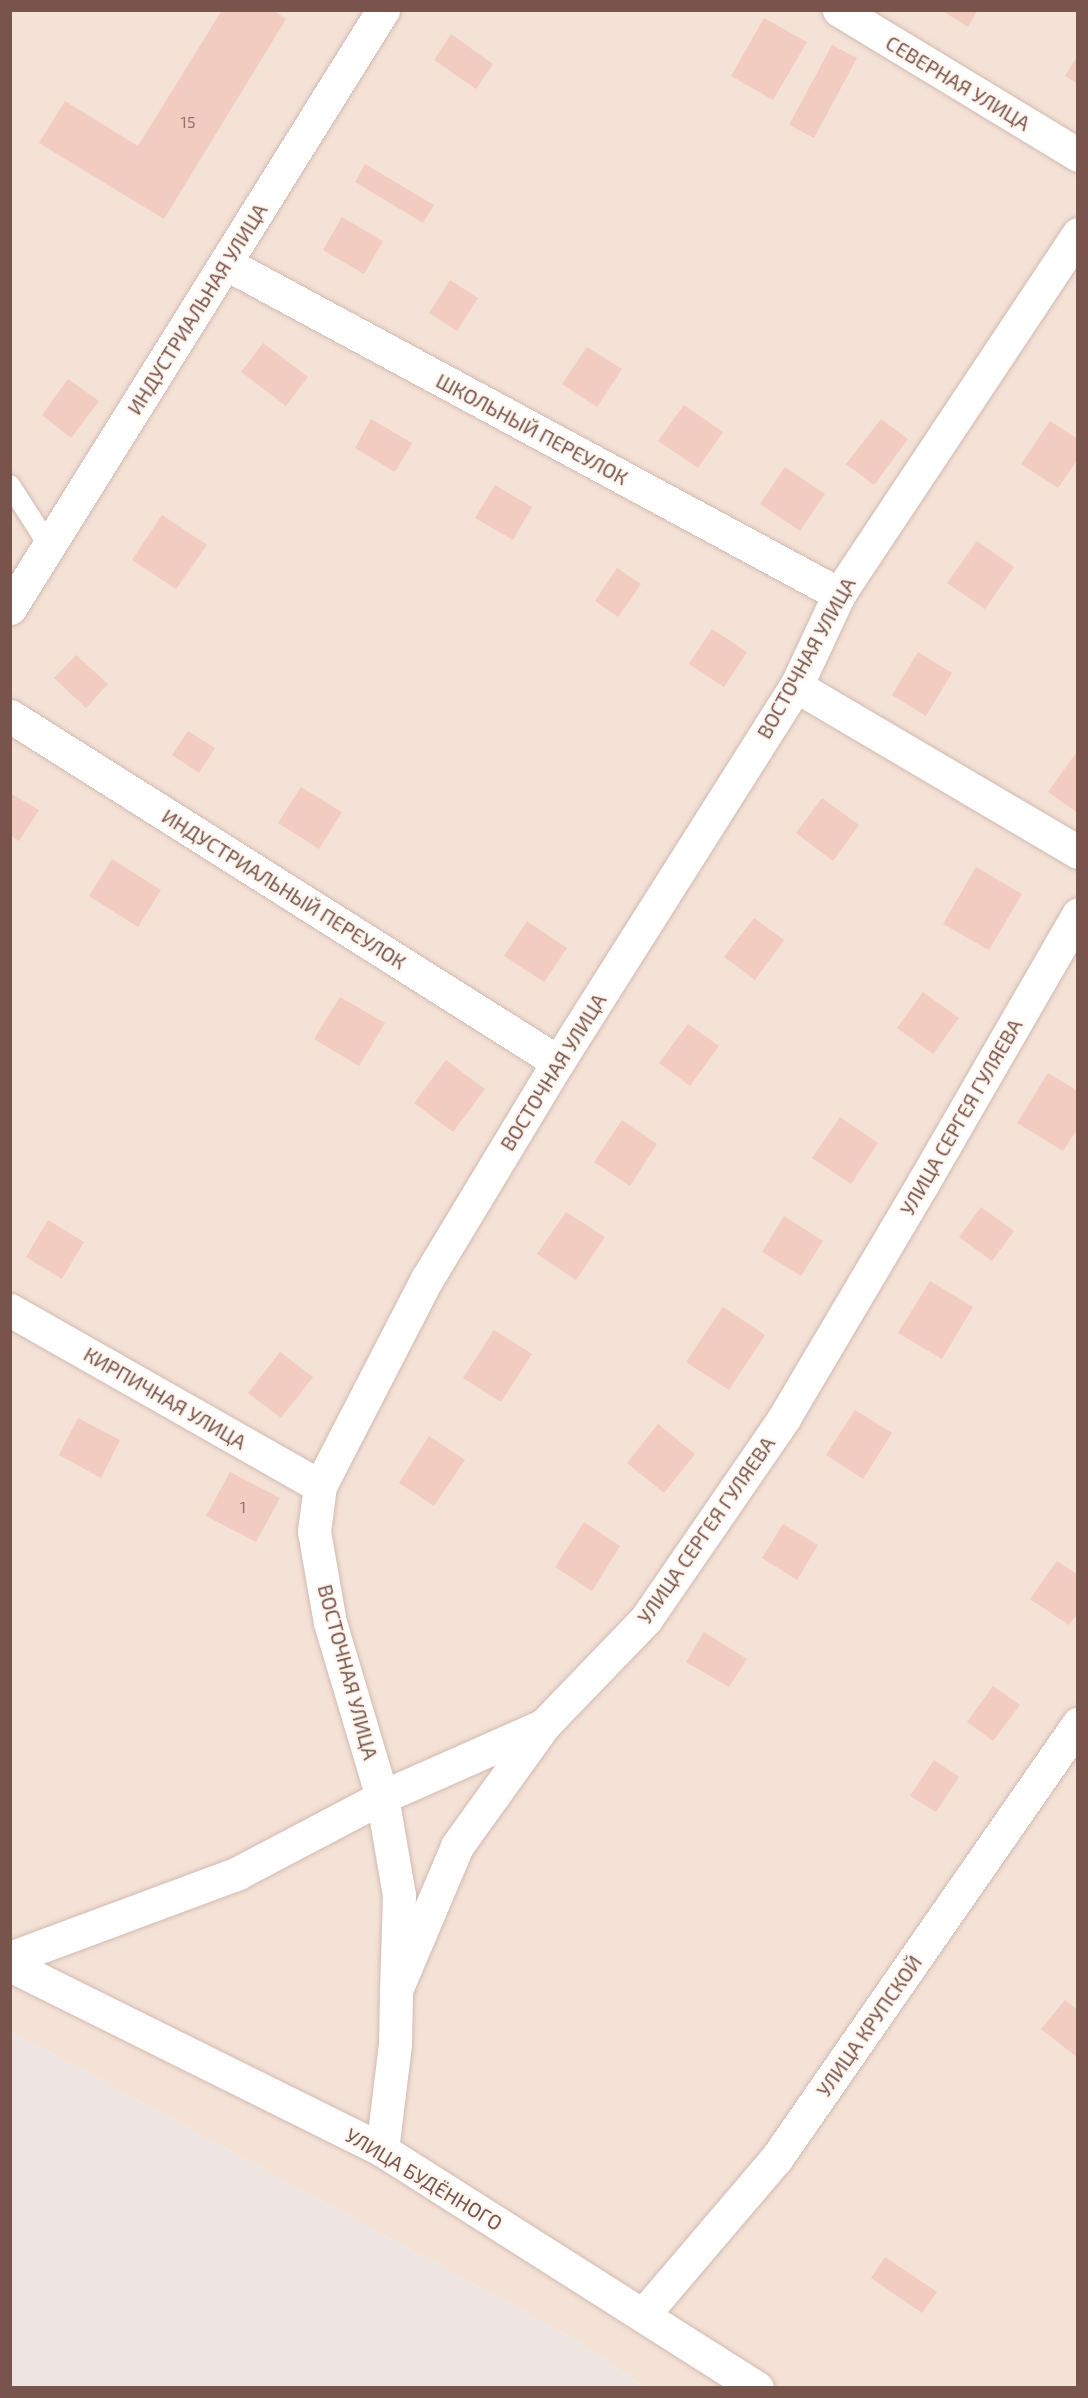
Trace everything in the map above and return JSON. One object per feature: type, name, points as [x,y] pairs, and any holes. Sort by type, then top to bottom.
[{"type":"street","name":"ИНДУСТРИАЛЬНАЯ УЛИЦА","points":[[10,608],[382,10]]},
{"type":"street","name":"СЕВЕРНАЯ УЛИЦА","points":[[839,10],[1077,155]]},
{"type":"street","name":"ВОСТОЧНАЯ УЛИЦА","points":[[396,1990],[399,1895],[382,1797],[330,1623],[314,1531],[320,1486],[427,1279],[558,1062],[796,686],[839,594],[1077,234]]},
{"type":"street","name":"ШКОЛЬНЫЙ ПЕРЕУЛОК","points":[[225,264],[839,594]]},
{"type":"street","points":[[796,686],[1077,852]]},
{"type":"street","name":"ИНДУСТРИАЛЬНЫЙ ПЕРЕУЛОК","points":[[10,716],[558,1062]]},
{"type":"street","name":"УЛИЦА СЕРГЕЯ ГУЛЯЕВА","points":[[382,2150],[395,2044],[396,1990],[458,1846],[543,1725],[646,1619],[784,1418],[923,1183],[1077,914]]},
{"type":"street","name":"КИРПИЧНАЯ УЛИЦА","points":[[10,1310],[320,1486]]},
{"type":"street","name":"УЛИЦА КРУПСКОЙ","points":[[643,2315],[776,2159],[1077,1724]]},
{"type":"street","points":[[10,1958],[238,1873],[382,1797],[543,1725]]},
{"type":"street","name":"УЛИЦА БУДЁННОГО","points":[[10,1965],[382,2150],[758,2388]]},
{"type":"lane","points":[[10,485],[49,546]]},
{"type":"shaded area","points":[[10,11],[1077,11],[1077,2387],[645,2387],[574,2339],[11,2031]]},
{"type":"shaded area","points":[[11,2031],[574,2339],[645,2387],[11,2387]]},
{"type":"building","points":[[222,10],[273,10],[286,19],[164,219],[39,143],[65,101],[138,146]]},
{"type":"building","points":[[941,10],[978,10],[968,27]]},
{"type":"building","points":[[764,18],[807,42],[773,100],[731,76]]},
{"type":"building","points":[[451,34],[493,64],[476,89],[434,60]]},
{"type":"building","points":[[832,45],[857,58],[814,138],[789,125]]},
{"type":"building","points":[[1078,55],[1078,84],[1065,76]]},
{"type":"building","points":[[365,164],[434,205],[423,223],[355,182]]},
{"type":"building","points":[[342,217],[383,241],[364,274],[323,250]]},
{"type":"building","points":[[450,280],[478,298],[457,331],[429,313]]},
{"type":"building","points":[[263,343],[308,377],[286,406],[241,372]]},
{"type":"building","points":[[587,347],[622,369],[597,407],[562,384]]},
{"type":"building","points":[[68,379],[99,401],[71,438],[42,415]]},
{"type":"building","points":[[684,405],[723,432],[698,468],[658,441]]},
{"type":"building","points":[[371,419],[412,443],[395,472],[355,448]]},
{"type":"building","points":[[881,419],[908,439],[874,485],[846,464]]},
{"type":"building","points":[[1050,421],[1078,439],[1078,459],[1058,488],[1021,464]]},
{"type":"building","points":[[785,467],[825,494],[800,531],[760,504]]},
{"type":"building","points":[[495,485],[532,507],[513,540],[475,518]]},
{"type":"building","points":[[162,515],[207,545],[176,589],[132,560]]},
{"type":"building","points":[[977,541],[1014,567],[985,609],[947,583]]},
{"type":"building","points":[[617,568],[641,584],[618,617],[595,601]]},
{"type":"building","points":[[712,629],[747,652],[724,687],[689,664]]},
{"type":"building","points":[[918,652],[952,673],[926,716],[892,695]]},
{"type":"building","points":[[76,655],[108,684],[86,708],[54,678]]},
{"type":"building","points":[[188,731],[215,748],[199,773],[172,755]]},
{"type":"building","points":[[1076,753],[1078,754],[1078,813],[1048,792]]},
{"type":"building","points":[[301,787],[342,812],[319,849],[278,823]]},
{"type":"building","points":[[10,793],[39,810],[19,841],[10,835]]},
{"type":"building","points":[[822,798],[859,825],[833,861],[796,833]]},
{"type":"building","points":[[112,859],[161,890],[138,927],[89,896]]},
{"type":"building","points":[[976,867],[1022,894],[989,950],[943,924]]},
{"type":"building","points":[[754,918],[784,940],[755,980],[724,957]]},
{"type":"building","points":[[527,921],[567,948],[544,982],[504,956]]},
{"type":"building","points":[[923,992],[959,1018],[933,1054],[897,1028]]},
{"type":"building","points":[[340,997],[385,1023],[359,1066],[314,1039]]},
{"type":"building","points":[[688,1024],[719,1046],[690,1086],[659,1063]]},
{"type":"building","points":[[446,1060],[485,1089],[453,1132],[414,1103]]},
{"type":"building","points":[[1048,1073],[1078,1091],[1078,1128],[1063,1151],[1017,1123]]},
{"type":"building","points":[[840,1117],[878,1143],[851,1184],[812,1158]]},
{"type":"building","points":[[622,1120],[657,1144],[630,1186],[594,1162]]},
{"type":"building","points":[[981,1207],[1014,1231],[992,1261],[959,1237]]},
{"type":"building","points":[[566,1212],[605,1237],[576,1280],[537,1254]]},
{"type":"building","points":[[784,1216],[823,1241],[801,1276],[762,1252]]},
{"type":"building","points":[[48,1220],[84,1242],[62,1279],[26,1257]]},
{"type":"building","points":[[930,1281],[973,1307],[942,1359],[898,1333]]},
{"type":"building","points":[[723,1307],[765,1335],[729,1390],[686,1362]]},
{"type":"building","points":[[494,1330],[532,1354],[501,1402],[463,1378]]},
{"type":"building","points":[[280,1352],[313,1377],[281,1418],[248,1393]]},
{"type":"building","points":[[855,1410],[892,1433],[863,1479],[826,1455]]},
{"type":"building","points":[[78,1418],[120,1440],[101,1478],[59,1455]]},
{"type":"building","points":[[658,1424],[695,1454],[664,1493],[627,1463]]},
{"type":"building","points":[[429,1436],[465,1460],[434,1506],[399,1483]]},
{"type":"building","points":[[230,1472],[280,1498],[256,1542],[206,1516]]},
{"type":"building","points":[[584,1522],[620,1546],[592,1591],[555,1567]]},
{"type":"building","points":[[783,1524],[818,1545],[797,1580],[762,1558]]},
{"type":"building","points":[[1057,1561],[1078,1575],[1078,1613],[1069,1625],[1030,1599]]},
{"type":"building","points":[[704,1632],[747,1659],[729,1687],[686,1662]]},
{"type":"building","points":[[993,1686],[1020,1705],[993,1741],[967,1722]]},
{"type":"building","points":[[934,1760],[959,1777],[936,1812],[910,1796]]},
{"type":"building","points":[[1065,2000],[1078,2010],[1078,2058],[1041,2029]]},
{"type":"building","points":[[885,2257],[937,2292],[922,2313],[871,2278]]}]
